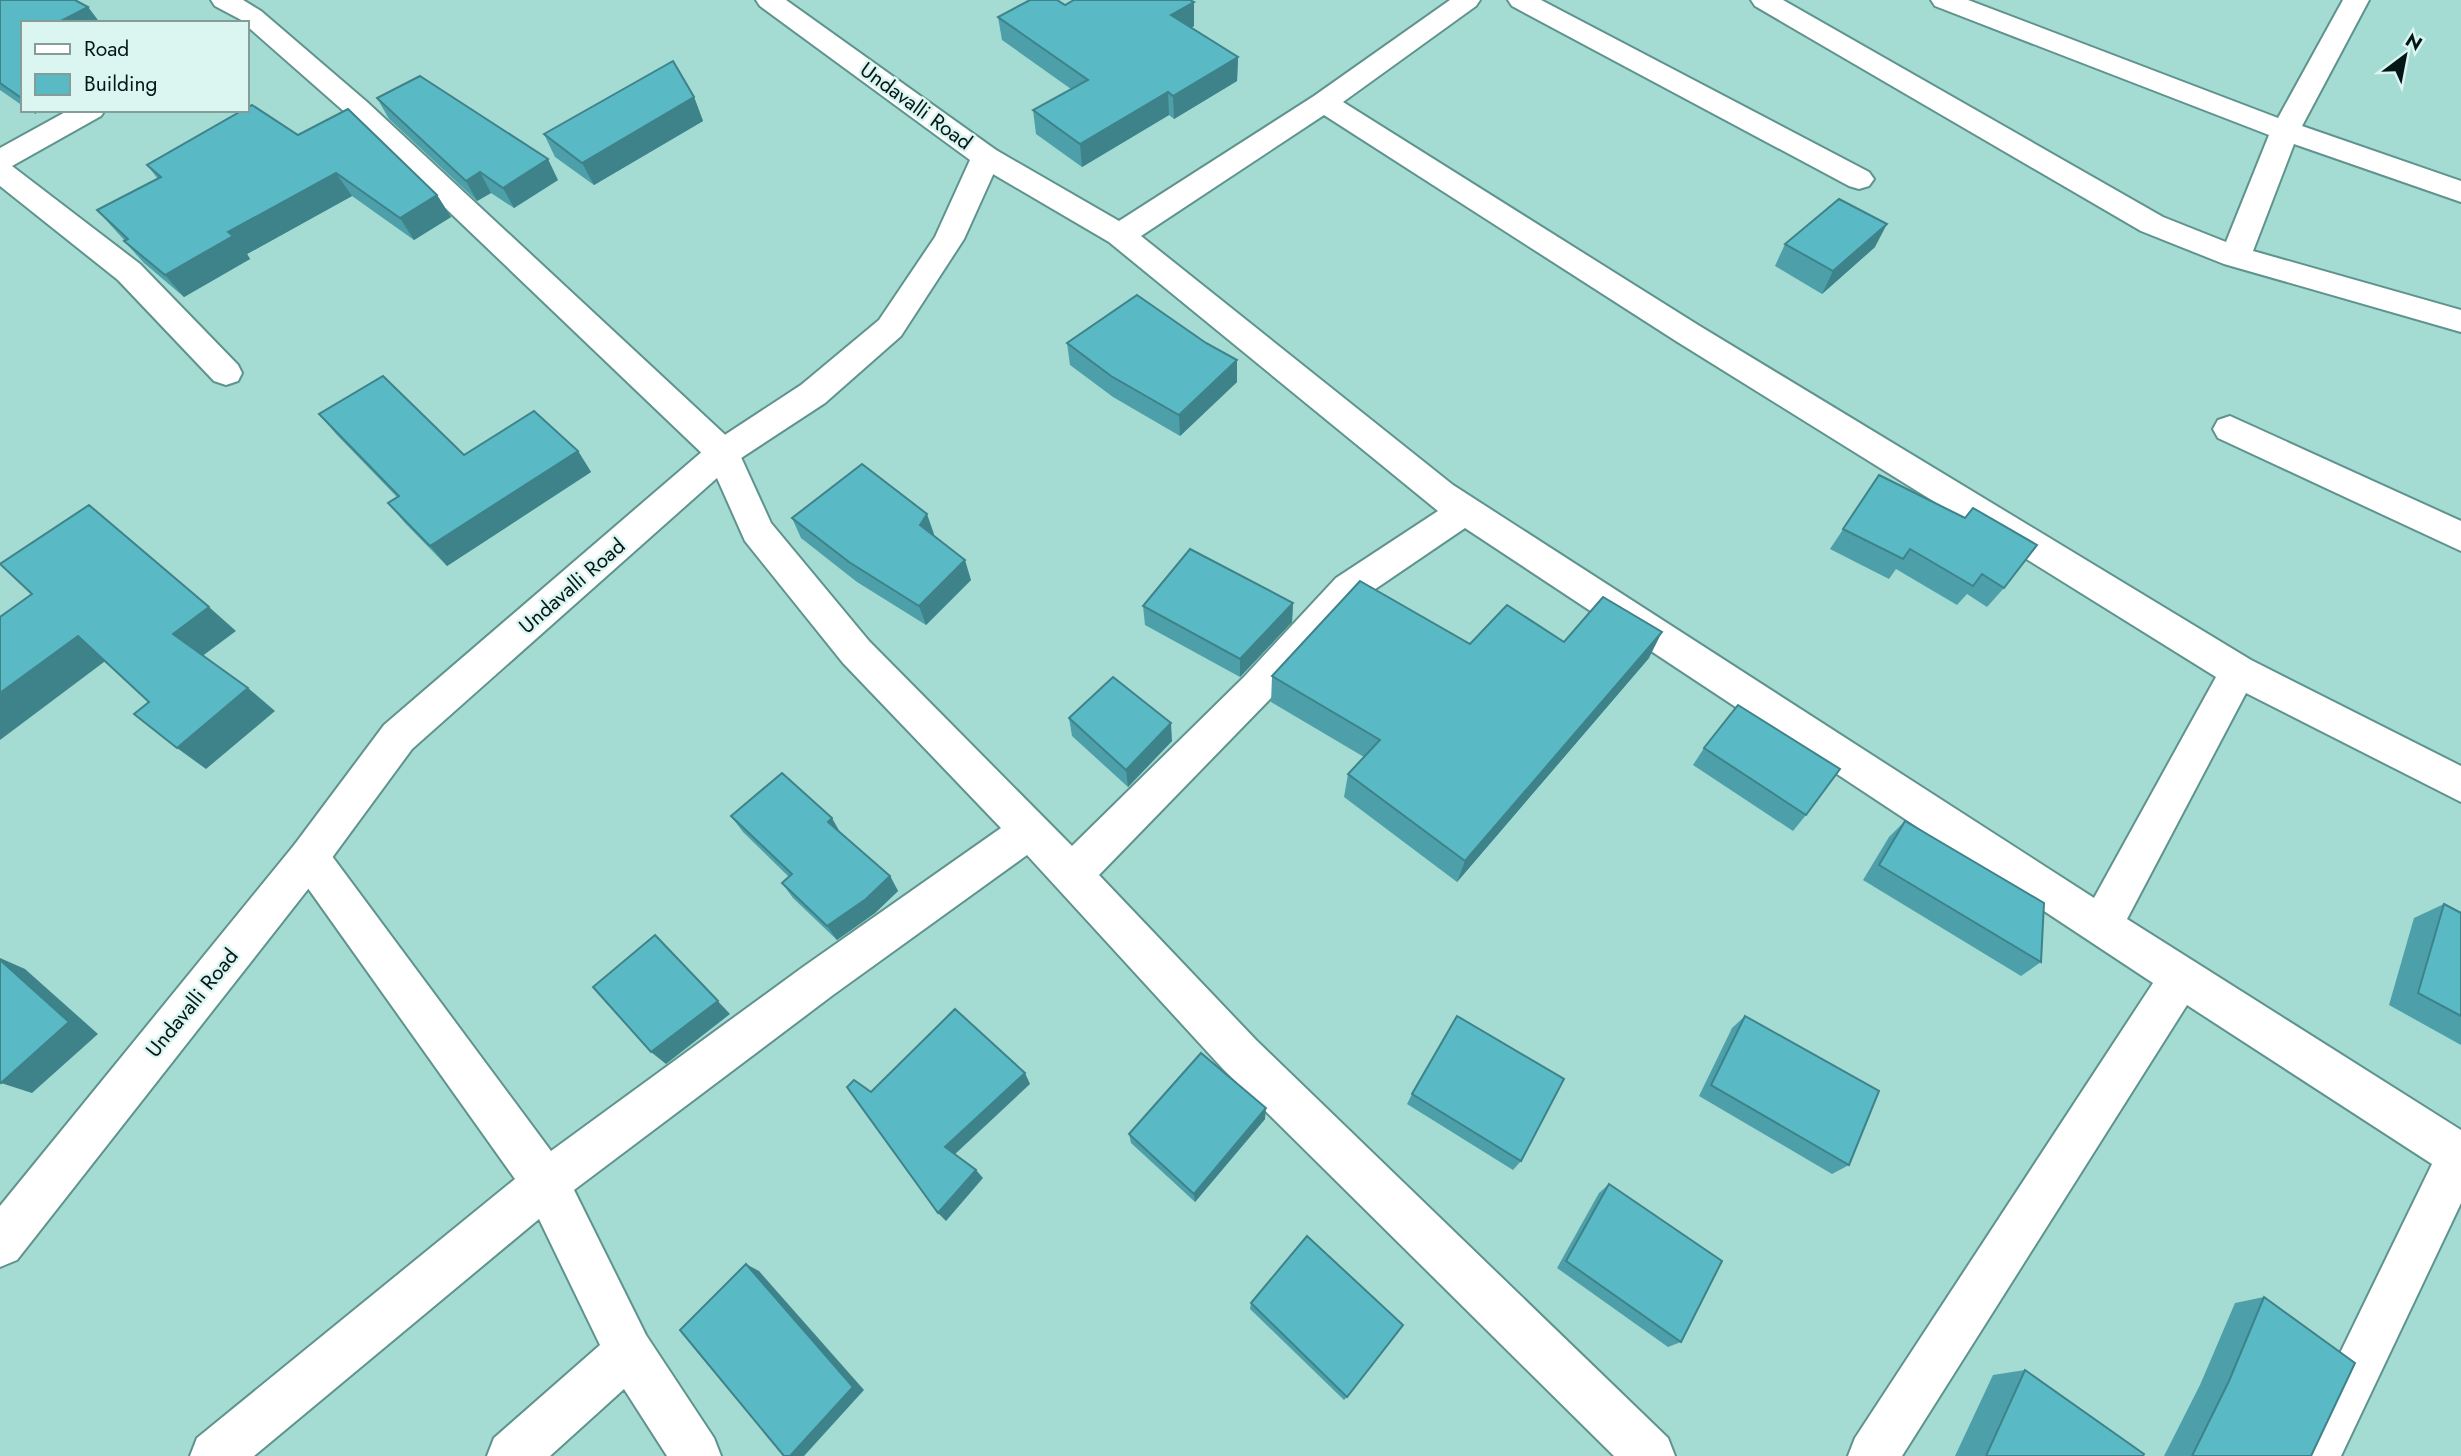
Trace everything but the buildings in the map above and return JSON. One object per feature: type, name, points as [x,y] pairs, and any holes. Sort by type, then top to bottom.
[{"type":"street","points":[[224,0],[357,108],[723,453],[757,531],[856,652],[1072,874],[1240,1055],[1650,1456]]},
{"type":"street","name":"Undavalli Road","points":[[0,1243],[309,857],[398,737],[723,453],[813,394],[890,328],[948,239],[986,157],[769,0]]},
{"type":"street","points":[[1120,234],[1324,102],[1467,0]]},
{"type":"street","points":[[1521,0],[1859,179]]},
{"type":"street","points":[[1765,0],[2152,224],[2235,257],[2461,321]]},
{"type":"street","points":[[1944,0],[2285,131],[2461,192]]},
{"type":"street","points":[[2235,257],[2285,131],[2356,0]]},
{"type":"street","points":[[1324,102],[1687,333],[2238,671],[2461,785]]},
{"type":"street","points":[[87,112],[2,160],[129,272],[226,373]]},
{"type":"street","points":[[986,157],[1120,234],[1464,511],[2460,1156],[2315,1456]]},
{"type":"street","points":[[2230,429],[2461,537]]},
{"type":"street","points":[[1072,874],[1257,688],[1349,588],[1464,511]]},
{"type":"street","points":[[2101,926],[2238,671]]},
{"type":"street","points":[[215,1456],[546,1183],[818,981],[1030,830]]},
{"type":"street","points":[[309,857],[546,1183],[629,1352],[696,1456]]},
{"type":"street","points":[[1873,1456],[2181,977]]},
{"type":"street","points":[[512,1456],[629,1352]]}]
